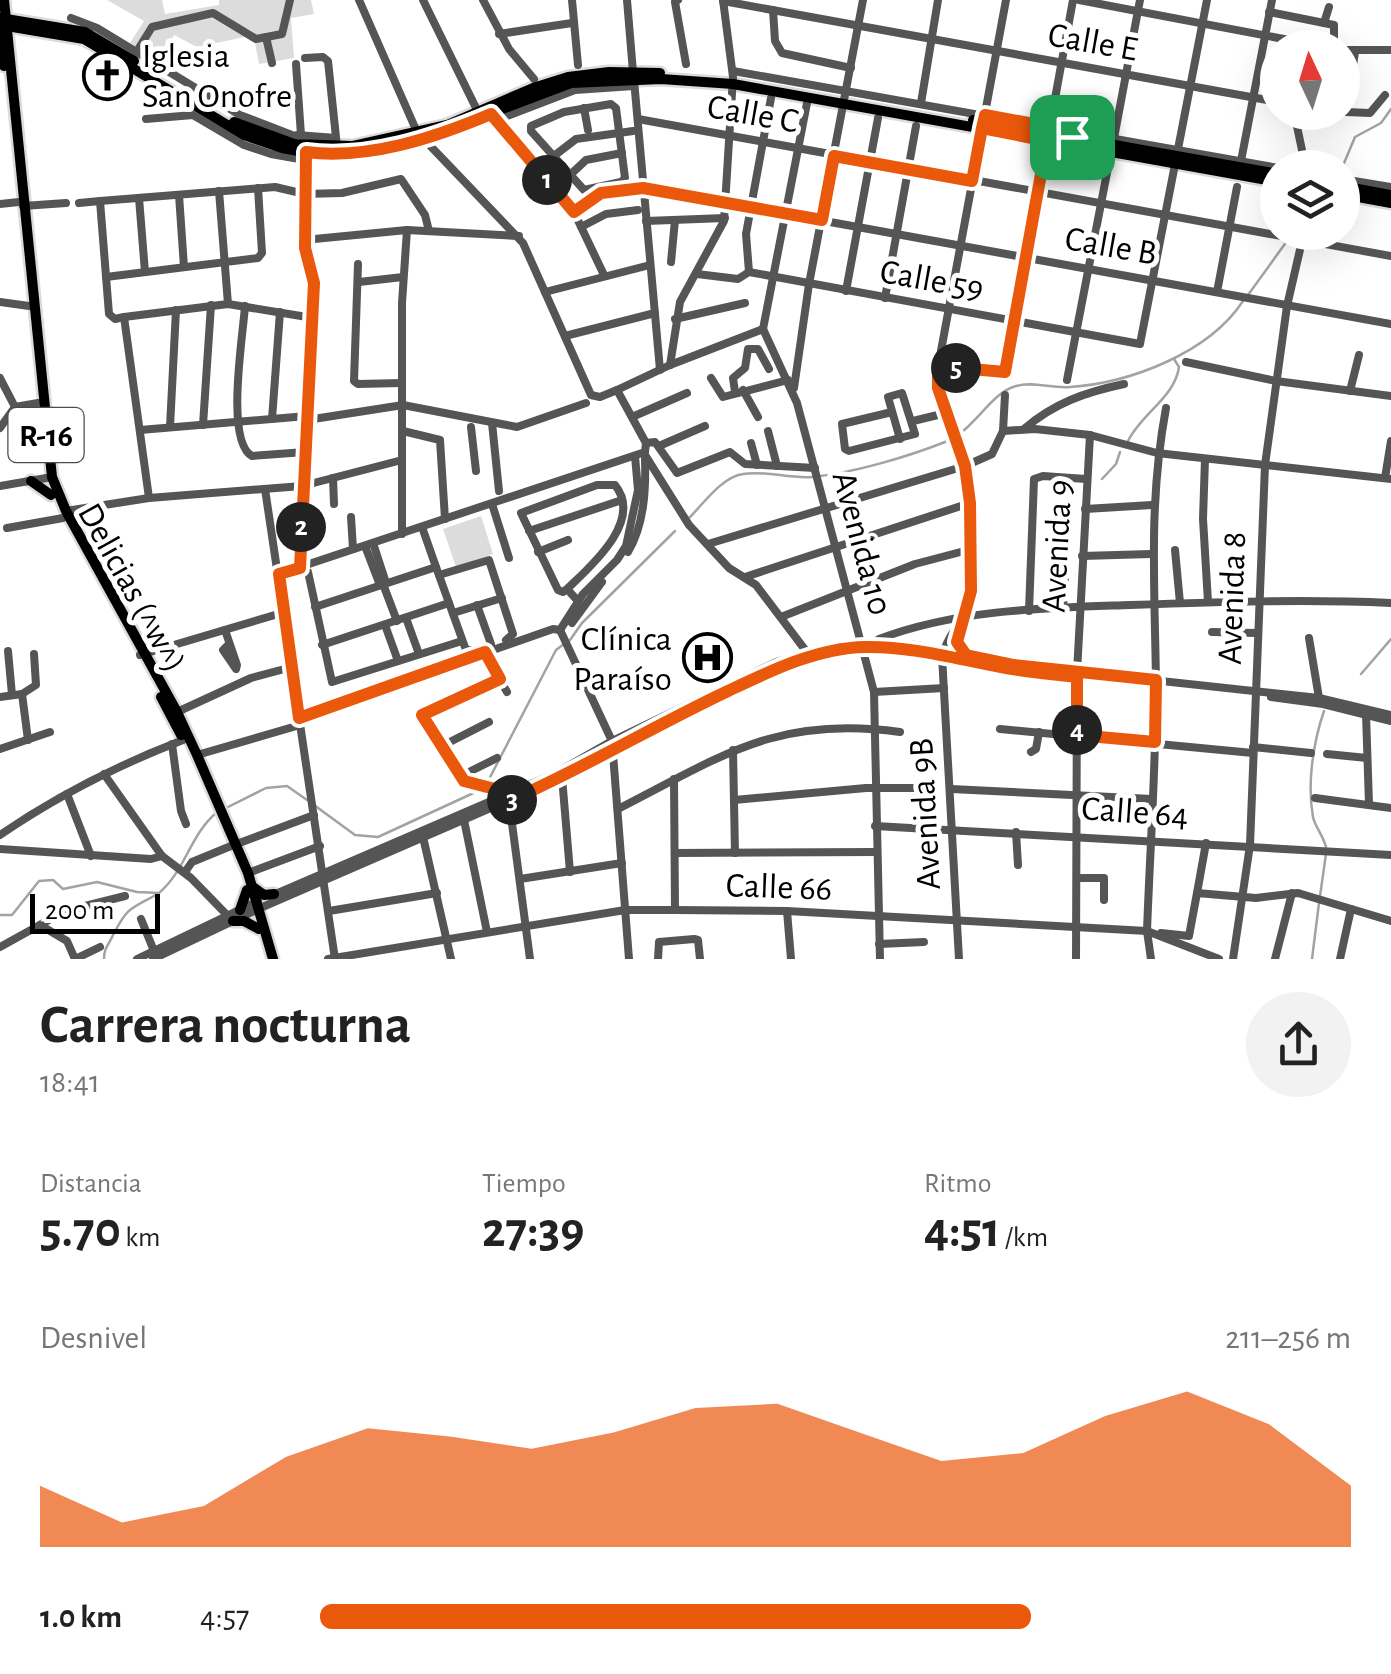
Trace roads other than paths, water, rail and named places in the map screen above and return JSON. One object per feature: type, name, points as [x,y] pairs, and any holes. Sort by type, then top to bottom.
[{"type":"main road","points":[[4,1],[17,17],[32,26],[84,39],[196,112],[257,141],[305,156],[347,154],[494,117],[525,103],[587,85],[634,79],[733,77],[926,107],[1047,141],[1112,152],[1218,160],[1260,170]]},
{"type":"main road","name":"R-16","points":[[3,22],[4,1]]},
{"type":"main road","points":[[3,22],[85,32],[134,56],[234,122],[296,138],[337,143],[422,135],[550,82],[589,74],[634,79]]},
{"type":"main road","name":"Delicias (^w^)","points":[[3,22],[48,477],[64,514]]},
{"type":"main road","points":[[4,47],[32,26]]},
{"type":"main road","points":[[733,77],[1072,134],[1260,171]]},
{"type":"main road","points":[[1360,189],[1391,195]]},
{"type":"main road","name":"Delicias (^w^)","points":[[21,204],[38,404],[51,494],[177,712],[217,811]]},
{"type":"main road","points":[[31,481],[51,494]]},
{"type":"main road","name":"Delicias (^w^)","points":[[142,654],[177,742],[217,811]]},
{"type":"main road","name":"R-16","points":[[217,811],[248,873],[250,888]]},
{"type":"main road","name":"R-16","points":[[233,845],[271,959]]},
{"type":"main road","points":[[250,888],[272,899],[261,928],[234,916],[250,888]]},
{"type":"street","points":[[134,56],[152,28],[213,14],[255,38],[284,33],[290,0]]},
{"type":"street","points":[[359,0],[422,135],[519,236],[589,392],[596,397],[763,328],[807,104]]},
{"type":"street","points":[[423,0],[478,112]]},
{"type":"street","points":[[482,0],[500,34],[534,80]]},
{"type":"street","points":[[572,0],[578,65]]},
{"type":"street","points":[[627,0],[660,370]]},
{"type":"street","points":[[678,0],[675,2],[686,64]]},
{"type":"street","points":[[670,365],[675,319],[684,293],[725,218],[733,77],[723,0]]},
{"type":"street","name":"Calle E","points":[[723,0],[1260,99]]},
{"type":"street","points":[[711,378],[722,396],[789,376],[864,0]]},
{"type":"street","points":[[926,107],[938,0]]},
{"type":"street","points":[[946,654],[971,591],[972,549],[965,466],[938,388],[938,366],[1006,0]]},
{"type":"street","points":[[1050,126],[1076,0],[1260,34]]},
{"type":"street","points":[[1114,138],[1140,0]]},
{"type":"street","points":[[1154,280],[1207,0]]},
{"type":"street","points":[[1266,30],[1272,0]]},
{"type":"street","points":[[1324,24],[1329,6]]},
{"type":"street","points":[[774,10],[776,46],[782,53],[851,68]]},
{"type":"street","points":[[1270,12],[1336,26],[1335,30]]},
{"type":"street","points":[[71,18],[97,28],[134,56],[260,125],[296,138],[296,64]]},
{"type":"street","points":[[500,34],[572,23]]},
{"type":"street","points":[[266,37],[272,63]]},
{"type":"street","points":[[1360,52],[1391,50]]},
{"type":"street","points":[[305,58],[328,61],[337,143]]},
{"type":"street","points":[[1241,161],[1260,61]]},
{"type":"street","points":[[1360,112],[1370,113],[1386,94]]},
{"type":"street","points":[[749,272],[746,238],[771,98]]},
{"type":"street","points":[[613,104],[625,178],[621,182],[584,190],[531,131],[531,126],[557,114],[584,108],[613,104]]},
{"type":"street","points":[[225,106],[234,122]]},
{"type":"street","points":[[584,108],[588,130]]},
{"type":"street","points":[[146,119],[196,112]]},
{"type":"street","points":[[494,117],[574,212],[604,276]]},
{"type":"street","points":[[846,291],[878,118]]},
{"type":"street","name":"Calle C","points":[[638,119],[1260,233]]},
{"type":"street","points":[[885,298],[916,126]]},
{"type":"street","points":[[1024,126],[1050,126],[1072,134],[1114,138],[1177,156]]},
{"type":"street","points":[[537,169],[576,139],[633,131]]},
{"type":"street","points":[[938,366],[1005,372],[1047,141]]},
{"type":"street","points":[[1067,380],[1112,152]]},
{"type":"street","points":[[570,175],[586,160],[622,153]]},
{"type":"street","points":[[305,156],[304,240],[314,283],[302,486],[304,570],[329,680],[335,683],[462,640]]},
{"type":"street","points":[[1218,160],[1241,161],[1260,168]]},
{"type":"street","points":[[78,202],[258,188],[283,188],[305,194],[354,191],[402,180],[424,214],[429,231]]},
{"type":"street","points":[[1217,292],[1237,186]]},
{"type":"street","points":[[106,277],[261,257],[258,188]]},
{"type":"street","points":[[574,212],[601,193],[643,188]]},
{"type":"street","name":"Calle B","points":[[643,188],[1391,324]]},
{"type":"street","points":[[219,191],[228,304]]},
{"type":"street","points":[[179,194],[184,268]]},
{"type":"street","points":[[138,198],[145,272]]},
{"type":"street","points":[[100,201],[109,314],[114,318],[228,304],[313,318]]},
{"type":"street","points":[[0,204],[66,204]]},
{"type":"street","points":[[581,227],[606,214],[638,210]]},
{"type":"street","points":[[646,221],[725,218]]},
{"type":"street","points":[[671,262],[675,220]]},
{"type":"street","points":[[304,240],[408,230],[519,236]]},
{"type":"street","points":[[402,534],[403,277],[408,230]]},
{"type":"street","name":"Avenida 8","points":[[1233,959],[1250,845],[1264,466],[1293,250]]},
{"type":"street","name":"Calle C","points":[[1357,250],[1391,256]]},
{"type":"street","points":[[358,264],[354,382],[402,383]]},
{"type":"street","points":[[545,292],[650,265]]},
{"type":"street","name":"Calle 59","points":[[697,274],[738,279],[749,272],[1140,344],[1154,280]]},
{"type":"street","points":[[359,282],[403,277]]},
{"type":"street","points":[[0,302],[29,306]]},
{"type":"street","points":[[675,319],[745,302]]},
{"type":"street","points":[[203,424],[211,305]]},
{"type":"street","points":[[245,306],[237,422],[242,446],[247,454],[257,456],[304,452]]},
{"type":"street","points":[[170,428],[176,310]]},
{"type":"street","points":[[272,419],[280,312]]},
{"type":"street","points":[[565,336],[655,313]]},
{"type":"street","points":[[124,317],[150,498]]},
{"type":"street","name":"Avenida 10","points":[[763,328],[794,392],[874,692],[880,959]]},
{"type":"street","points":[[758,417],[732,378],[744,370],[748,349],[758,349],[769,369]]},
{"type":"street","points":[[1350,390],[1358,354]]},
{"type":"street","points":[[1186,362],[1276,380],[1391,396]]},
{"type":"street","points":[[0,378],[15,406]]},
{"type":"street","points":[[1024,430],[1074,397],[1124,384]]},
{"type":"street","points":[[617,390],[632,417],[643,452],[689,525],[729,568],[756,584],[806,651]]},
{"type":"street","points":[[632,417],[687,393]]},
{"type":"street","points":[[892,412],[842,424],[840,428],[848,451],[900,439],[915,434],[903,393],[889,396],[900,439]]},
{"type":"street","points":[[708,544],[965,466],[994,452],[1004,431],[1005,395]]},
{"type":"street","points":[[15,406],[38,404]]},
{"type":"street","points":[[476,471],[472,430],[521,426],[586,404]]},
{"type":"street","points":[[0,428],[15,406]]},
{"type":"street","points":[[140,430],[307,418],[403,406],[492,427]]},
{"type":"street","points":[[1150,959],[1156,682],[1152,505],[1166,408]]},
{"type":"street","points":[[913,421],[946,413]]},
{"type":"street","points":[[659,446],[705,426]]},
{"type":"street","points":[[492,427],[498,491]]},
{"type":"street","points":[[403,431],[440,440],[445,519]]},
{"type":"street","points":[[768,431],[777,466]]},
{"type":"street","points":[[1004,431],[1090,435],[1157,454],[1388,479],[1391,441]]},
{"type":"street","name":"Avenida 9","points":[[1076,959],[1077,674],[1090,435]]},
{"type":"street","points":[[279,574],[304,570],[369,544],[643,452],[653,441],[677,474],[730,452],[743,464],[814,468]]},
{"type":"street","points":[[750,443],[756,465]]},
{"type":"street","points":[[562,632],[578,601],[623,553],[636,512],[643,452]]},
{"type":"street","points":[[562,632],[631,547],[643,504],[643,452]]},
{"type":"street","points":[[1206,459],[1203,519],[1208,602]]},
{"type":"street","points":[[7,528],[150,498],[302,486],[402,460]]},
{"type":"street","points":[[1029,611],[1034,479],[1043,476],[1086,480]]},
{"type":"street","points":[[0,486],[48,477]]},
{"type":"street","points":[[334,478],[334,504]]},
{"type":"street","points":[[598,485],[616,485],[622,505],[616,534],[609,548],[567,588],[559,592],[529,531],[522,510],[598,485]]},
{"type":"street","points":[[264,490],[320,846],[333,958]]},
{"type":"street","points":[[746,577],[970,503]]},
{"type":"street","points":[[492,504],[510,558]]},
{"type":"street","points":[[529,531],[622,505],[636,512]]},
{"type":"street","points":[[1085,510],[1152,505]]},
{"type":"street","points":[[351,517],[353,550]]},
{"type":"street","points":[[422,527],[468,652],[553,628],[562,632],[612,744],[629,959]]},
{"type":"street","points":[[538,552],[568,540]]},
{"type":"street","points":[[369,544],[383,584],[419,654]]},
{"type":"street","points":[[781,617],[915,564],[972,549]]},
{"type":"street","points":[[1175,550],[1180,603]]},
{"type":"street","points":[[1064,608],[1066,551]]},
{"type":"street","points":[[1082,556],[1151,554]]},
{"type":"street","points":[[197,755],[300,722],[488,648],[513,634],[488,559],[383,584],[315,607]]},
{"type":"street","points":[[567,588],[578,601]]},
{"type":"street","points":[[453,613],[502,598]]},
{"type":"street","points":[[153,955],[324,876],[562,778],[612,744],[766,673],[914,627],[961,618],[1080,607],[1259,600],[1391,603]]},
{"type":"street","points":[[322,646],[449,603]]},
{"type":"street","points":[[476,606],[507,692]]},
{"type":"street","points":[[142,654],[285,612]]},
{"type":"street","points":[[946,654],[954,625],[961,618]]},
{"type":"street","points":[[385,625],[398,662]]},
{"type":"street","points":[[225,630],[229,644]]},
{"type":"street","points":[[1212,632],[1256,633]]},
{"type":"street","points":[[956,636],[966,655]]},
{"type":"street","points":[[1310,638],[1319,698]]},
{"type":"street","points":[[875,641],[1077,674]]},
{"type":"street","points":[[324,876],[464,820],[776,662],[806,651],[862,644],[966,655],[1077,674],[1319,698],[1391,718]]},
{"type":"street","points":[[868,668],[871,656],[884,648]]},
{"type":"street","points":[[7,651],[5,670],[17,695],[28,740]]},
{"type":"street","points":[[0,697],[17,695],[36,685],[34,654]]},
{"type":"street","name":"Avenida 9B","points":[[946,654],[944,688],[959,959]]},
{"type":"street","points":[[177,712],[250,678],[292,666]]},
{"type":"street","points":[[409,720],[500,679]]},
{"type":"street","points":[[874,692],[944,688]]},
{"type":"street","points":[[1255,692],[1391,718]]},
{"type":"street","points":[[1366,714],[1369,804]]},
{"type":"street","points":[[422,715],[467,783],[485,785],[507,799],[530,959]]},
{"type":"street","points":[[442,746],[489,722]]},
{"type":"street","points":[[1000,729],[1311,753]]},
{"type":"street","points":[[618,809],[733,750],[804,730],[900,732]]},
{"type":"street","points":[[0,749],[50,732]]},
{"type":"street","points":[[1031,752],[1036,749],[1039,732]]},
{"type":"street","points":[[0,835],[104,774],[177,742],[182,816],[186,824]]},
{"type":"street","points":[[733,750],[734,853]]},
{"type":"street","points":[[1327,754],[1368,758]]},
{"type":"street","points":[[597,757],[604,757],[614,769]]},
{"type":"street","points":[[461,776],[496,758]]},
{"type":"street","points":[[104,774],[162,856],[234,916]]},
{"type":"street","points":[[562,778],[570,872]]},
{"type":"street","points":[[674,779],[675,910]]},
{"type":"street","points":[[734,800],[874,787],[922,788]]},
{"type":"street","points":[[950,789],[1152,799]]},
{"type":"street","points":[[66,794],[91,856]]},
{"type":"street","points":[[1316,798],[1391,808]]},
{"type":"street","points":[[181,870],[192,862],[314,814]]},
{"type":"street","points":[[464,820],[487,932]]},
{"type":"street","name":"Calle 64","points":[[875,826],[1391,854]]},
{"type":"street","points":[[1016,832],[1018,866]]},
{"type":"street","points":[[423,838],[451,959]]},
{"type":"street","points":[[1190,948],[1206,843]]},
{"type":"street","points":[[248,873],[320,846]]},
{"type":"street","points":[[0,850],[162,856]]},
{"type":"street","points":[[674,854],[876,852]]},
{"type":"street","points":[[520,879],[622,863]]},
{"type":"street","points":[[1077,878],[1104,878],[1104,900]]},
{"type":"street","points":[[329,911],[437,893]]},
{"type":"street","points":[[1198,893],[1242,898],[1292,893],[1391,921]]},
{"type":"street","points":[[1275,959],[1292,893]]},
{"type":"street","points":[[0,947],[77,907],[125,896]]},
{"type":"street","points":[[1340,959],[1351,909]]},
{"type":"street","name":"Calle 66","points":[[333,958],[625,910],[675,910],[787,911],[1149,932],[1219,959]]},
{"type":"street","points":[[787,911],[791,959]]},
{"type":"street","points":[[137,959],[182,945],[234,916]]},
{"type":"street","points":[[140,919],[153,955]]},
{"type":"street","points":[[40,925],[67,940],[75,959],[100,948]]},
{"type":"street","points":[[1149,932],[1189,936]]},
{"type":"street","points":[[658,959],[659,942],[694,939],[698,940],[700,959]]},
{"type":"street","points":[[880,944],[924,942]]},
{"type":"street","points":[[182,945],[186,959]]},
{"type":"waterway","points":[[1350,150],[1355,137],[1381,123],[1391,109]]},
{"type":"waterway","points":[[1248,295],[1280,250]]},
{"type":"waterway","points":[[690,517],[714,491],[735,476],[760,473],[812,477],[880,464],[955,437],[998,396],[1016,386],[1070,387],[1142,372],[1210,336],[1243,301]]},
{"type":"waterway","points":[[1128,441],[1171,387],[1179,367],[1174,359]]},
{"type":"waterway","points":[[1102,479],[1116,464],[1120,452]]},
{"type":"waterway","points":[[570,640],[582,623],[675,531]]},
{"type":"waterway","points":[[1361,674],[1391,639]]},
{"type":"waterway","points":[[486,785],[556,650],[564,644]]},
{"type":"waterway","points":[[1324,711],[1314,750],[1311,791],[1313,817],[1326,847]]},
{"type":"waterway","points":[[224,809],[266,788],[287,786],[307,800]]},
{"type":"waterway","points":[[314,805],[355,835],[378,837],[480,790]]},
{"type":"waterway","points":[[0,915],[12,915],[39,881],[53,880],[63,889],[97,882],[159,893],[217,812]]},
{"type":"waterway","points":[[1320,896],[1326,854]]},
{"type":"waterway","points":[[104,959],[107,946],[126,914],[156,895]]},
{"type":"waterway","points":[[1312,959],[1319,903]]},
{"type":"place","name":"Iglesia San Onofre","points":[[107,75]]},
{"type":"place","name":"Clínica Paraíso","points":[[707,658]]}]
